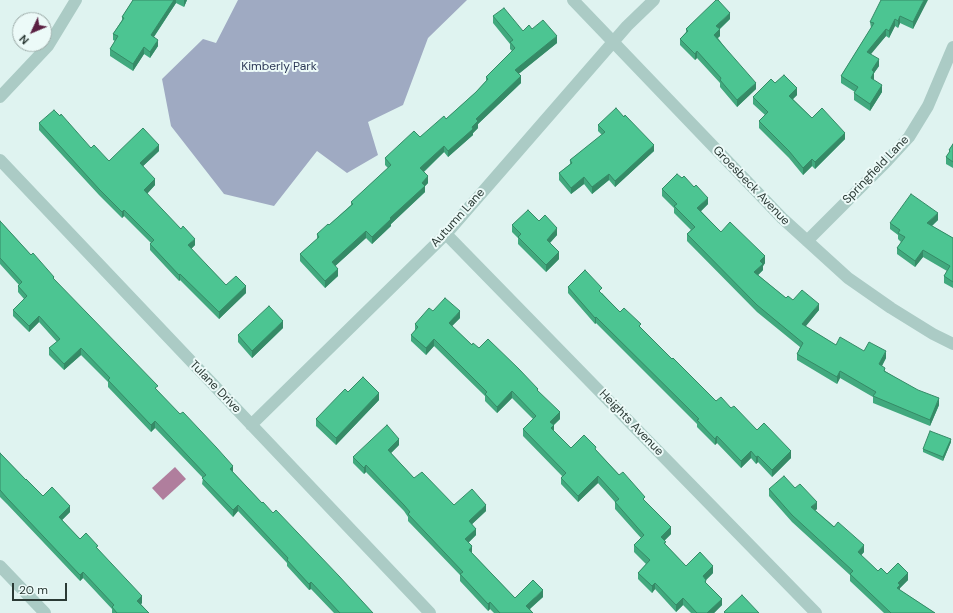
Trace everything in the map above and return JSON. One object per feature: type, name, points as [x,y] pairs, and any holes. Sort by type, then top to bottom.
[{"type":"street","points":[[0,97],[48,46],[76,0]]},
{"type":"street","name":"Groesbeck Avenue","points":[[573,0],[782,218],[807,241],[854,282],[891,308],[933,334],[953,344]]},
{"type":"street","name":"Autumn Lane","points":[[251,425],[446,234],[627,26],[654,0]]},
{"type":"street","name":"Springfield Lane","points":[[807,241],[909,137],[928,106],[953,47]]},
{"type":"street","name":"Tulane Drive","points":[[0,160],[430,613]]},
{"type":"street","name":"Heights Avenue","points":[[446,234],[816,613]]},
{"type":"street","points":[[0,566],[45,613]]},
{"type":"green space","name":"Kimberly Park","points":[[238,0],[467,0],[428,38],[403,105],[368,122],[378,155],[347,173],[317,151],[274,206],[224,194],[171,126],[162,79],[203,39],[216,43]]},
{"type":"shaded area","points":[[175,467],[186,479],[163,500],[152,488]]},
{"type":"building","points":[[133,0],[174,0],[151,35],[158,40],[150,52],[144,47],[133,64],[110,49],[118,36],[113,34],[124,18],[122,17]]},
{"type":"building","points":[[716,0],[718,0],[730,13],[716,26],[720,29],[714,35],[756,83],[737,100],[720,80],[721,78],[697,51],[695,54],[680,39],[688,31],[686,29]]},
{"type":"building","points":[[881,0],[924,0],[913,22],[900,16],[898,21],[895,19],[889,31],[886,29],[867,52],[879,59],[872,70],[874,72],[871,78],[882,85],[870,104],[854,93],[858,87],[841,76],[874,23],[870,22]]},
{"type":"building","points":[[504,8],[523,31],[529,25],[532,29],[543,20],[557,36],[515,70],[521,76],[476,119],[478,121],[472,127],[473,129],[448,151],[444,146],[420,168],[428,176],[422,183],[425,186],[390,218],[391,219],[372,237],[366,231],[332,262],[338,269],[325,281],[300,254],[319,237],[317,234],[353,204],[351,202],[391,165],[385,158],[414,131],[420,137],[444,116],[446,119],[476,92],[488,79],[486,77],[515,48],[510,42],[513,40],[493,16]]},
{"type":"building","points":[[784,75],[797,88],[789,96],[812,118],[822,108],[845,133],[815,162],[812,159],[803,168],[789,151],[759,121],[768,112],[753,97],[771,79],[775,83]]},
{"type":"building","points":[[616,108],[624,117],[625,115],[654,145],[615,181],[609,174],[592,187],[584,177],[571,188],[559,173],[572,163],[570,160],[605,132],[598,125]]},
{"type":"building","points":[[54,110],[60,116],[61,114],[91,148],[94,145],[109,161],[143,128],[159,145],[140,163],[155,179],[144,190],[181,229],[183,226],[195,239],[188,245],[226,285],[236,276],[246,286],[219,312],[180,274],[179,275],[150,244],[154,240],[124,210],[122,212],[99,189],[39,123]]},
{"type":"building","points":[[953,144],[953,162],[946,157]]},
{"type":"building","points":[[677,174],[682,178],[684,176],[694,187],[696,185],[708,198],[697,208],[721,232],[730,222],[765,256],[760,261],[763,264],[754,272],[786,298],[788,296],[793,300],[802,290],[819,304],[802,324],[836,345],[840,337],[864,351],[869,342],[886,351],[879,364],[885,368],[884,371],[918,390],[939,398],[930,420],[873,396],[876,392],[840,371],[837,377],[797,354],[803,343],[757,305],[687,234],[695,227],[674,206],[677,204],[662,189]]},
{"type":"building","points":[[911,194],[938,213],[927,223],[953,238],[953,282],[944,276],[950,266],[923,250],[915,261],[897,248],[905,237],[898,233],[900,230],[890,223]]},
{"type":"building","points":[[528,210],[539,221],[545,215],[557,228],[547,240],[559,252],[546,265],[518,237],[521,234],[512,225]]},
{"type":"building","points":[[0,221],[31,255],[33,253],[54,277],[53,278],[158,386],[155,388],[180,414],[183,412],[216,447],[233,466],[230,469],[262,503],[263,502],[273,513],[276,510],[373,613],[340,613],[311,582],[309,584],[287,560],[288,558],[238,505],[233,510],[202,478],[206,475],[155,421],[151,425],[108,380],[110,378],[81,348],[64,364],[49,348],[60,339],[39,316],[29,326],[13,310],[27,296],[18,286],[22,282],[0,258]]},
{"type":"building","points":[[585,270],[602,288],[599,291],[620,312],[624,308],[641,324],[639,326],[716,401],[721,397],[731,408],[734,406],[757,430],[764,423],[791,451],[772,470],[751,451],[741,461],[717,436],[715,439],[697,420],[699,419],[596,317],[595,318],[568,287]]},
{"type":"building","points":[[445,298],[460,311],[449,323],[472,345],[473,343],[479,348],[488,339],[560,412],[550,422],[554,425],[551,428],[571,448],[584,435],[619,475],[623,472],[645,497],[643,499],[671,527],[661,537],[666,542],[664,543],[686,566],[700,552],[713,566],[703,576],[706,580],[705,582],[722,599],[707,613],[697,613],[683,598],[676,605],[655,583],[652,586],[638,573],[650,560],[634,545],[644,535],[615,502],[619,499],[598,476],[578,496],[561,478],[566,473],[523,429],[536,416],[512,391],[497,407],[485,394],[487,392],[434,339],[426,348],[411,335],[418,327],[415,324],[429,308],[433,311]]},
{"type":"building","points":[[269,306],[283,321],[252,351],[238,335]]},
{"type":"building","points":[[363,377],[379,393],[336,438],[316,419],[345,389],[348,392]]},
{"type":"building","points":[[387,425],[399,439],[388,450],[414,478],[422,472],[454,505],[472,489],[486,505],[469,521],[476,529],[465,539],[472,546],[469,550],[515,598],[533,580],[543,590],[526,606],[533,613],[500,613],[490,602],[488,604],[460,574],[463,572],[408,514],[410,512],[404,505],[366,465],[364,468],[353,457]]},
{"type":"building","points":[[930,431],[951,439],[943,457],[923,449]]},
{"type":"building","points":[[0,453],[43,496],[52,487],[70,506],[59,517],[80,539],[86,533],[98,546],[96,547],[142,596],[137,601],[149,613],[117,613],[112,607],[114,605],[83,572],[80,575],[7,498],[0,490]]},
{"type":"building","points":[[784,476],[795,488],[800,484],[817,502],[811,507],[834,527],[838,522],[864,545],[858,552],[878,571],[881,568],[887,574],[898,563],[908,573],[898,583],[900,585],[897,588],[935,613],[891,613],[850,574],[853,571],[792,515],[769,489]]},
{"type":"building","points":[[742,595],[759,613],[724,612]]}]
